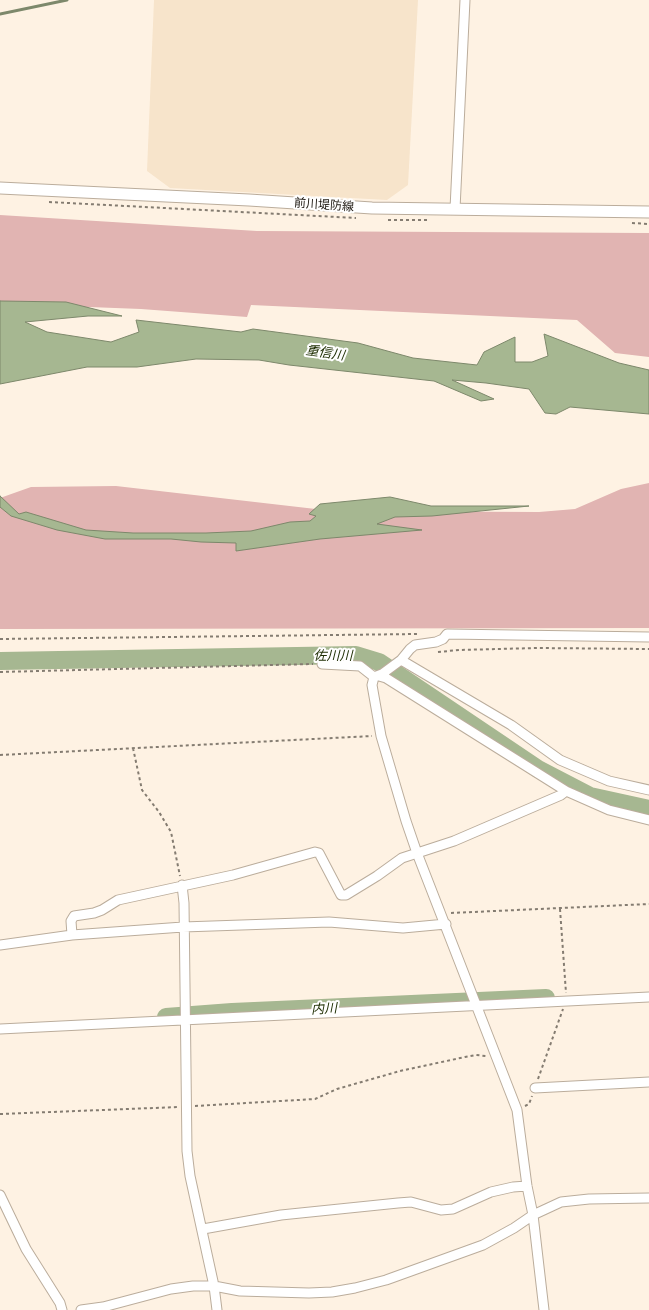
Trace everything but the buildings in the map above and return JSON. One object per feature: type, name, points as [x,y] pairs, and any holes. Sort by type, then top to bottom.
[{"type":"street","points":[[455,209],[465,0]]},
{"type":"street","name":"前川堤防線","points":[[0,188],[372,208],[649,212]]},
{"type":"street","points":[[544,1310],[533,1215],[527,1186],[517,1110],[446,924],[417,853],[406,821],[381,736],[372,685],[378,675],[400,662],[415,645],[425,642],[436,642],[443,639],[447,634],[649,637]]},
{"type":"street","points":[[400,662],[511,725],[560,760],[609,781],[649,790]]},
{"type":"street","points":[[322,664],[360,666],[386,678],[566,791],[609,810],[649,820]]},
{"type":"street","points":[[72,935],[71,921],[74,916],[94,913],[110,906],[118,900],[233,875],[315,852],[319,853],[341,895],[346,895],[377,876],[402,858],[454,841],[561,795],[566,791]]},
{"type":"street","points":[[182,885],[184,903],[184,1020],[187,1151],[190,1176],[203,1229],[217,1310]]},
{"type":"street","points":[[0,945],[72,935],[183,927],[329,922],[402,928],[446,924]]},
{"type":"street","points":[[0,1029],[649,997]]},
{"type":"street","points":[[535,1088],[649,1082]]},
{"type":"street","points":[[203,1229],[282,1215],[398,1203],[411,1202],[441,1210],[453,1209],[491,1192],[513,1187],[527,1186]]},
{"type":"street","points":[[0,1195],[26,1249],[60,1303],[62,1310]]},
{"type":"street","points":[[81,1310],[103,1307],[171,1289],[193,1286],[214,1286],[240,1291],[309,1293],[332,1292],[355,1288],[386,1280],[483,1245],[514,1228],[533,1215],[561,1202],[575,1200],[649,1198]]},
{"type":"path","points":[[0,639],[423,634]]},
{"type":"path","points":[[436,652],[537,648],[649,649]]},
{"type":"path","points":[[0,672],[322,664]]},
{"type":"path","points":[[0,755],[381,736]]},
{"type":"path","points":[[132,748],[142,790],[159,812],[170,832],[182,885]]},
{"type":"path","points":[[441,913],[649,904]]},
{"type":"path","points":[[517,1110],[529,1104],[566,1001],[560,909]]},
{"type":"path","points":[[0,1114],[315,1099],[337,1089],[400,1071],[476,1055],[496,1056]]},
{"type":"shaded area","points":[[154,0],[418,0],[408,185],[387,200],[170,188],[147,171]]},
{"type":"shaded area","points":[[0,215],[257,231],[649,233],[649,357],[615,353],[577,320],[251,305],[247,317],[141,309],[89,307],[0,316]]},
{"type":"shaded area","points":[[649,483],[649,628],[0,629],[0,498],[31,487],[116,486],[333,511],[539,512],[575,509],[621,489]]},
{"type":"water","name":"重信川","points":[[0,301],[66,302],[122,316],[88,316],[25,322],[47,332],[111,342],[139,332],[136,320],[241,332],[253,329],[358,343],[413,358],[477,365],[484,352],[515,337],[515,362],[532,362],[548,356],[544,334],[619,363],[649,370],[649,414],[570,407],[556,414],[545,413],[529,389],[452,380],[494,399],[481,401],[434,381],[289,365],[259,360],[196,359],[137,367],[87,367],[0,384]]},
{"type":"water","points":[[0,496],[19,514],[26,512],[86,530],[133,533],[206,533],[251,531],[290,522],[310,521],[316,516],[309,514],[320,504],[390,497],[431,506],[529,506],[432,516],[395,517],[377,524],[422,530],[320,539],[236,551],[236,543],[171,539],[105,539],[57,530],[11,516],[0,507]]},
{"type":"waterway","points":[[0,14],[67,0]]},
{"type":"waterway","name":"佐川川","points":[[0,661],[356,655],[379,662],[538,769],[590,796],[649,809]]},
{"type":"waterway","name":"内川","points":[[166,1017],[232,1012],[546,998]]}]
